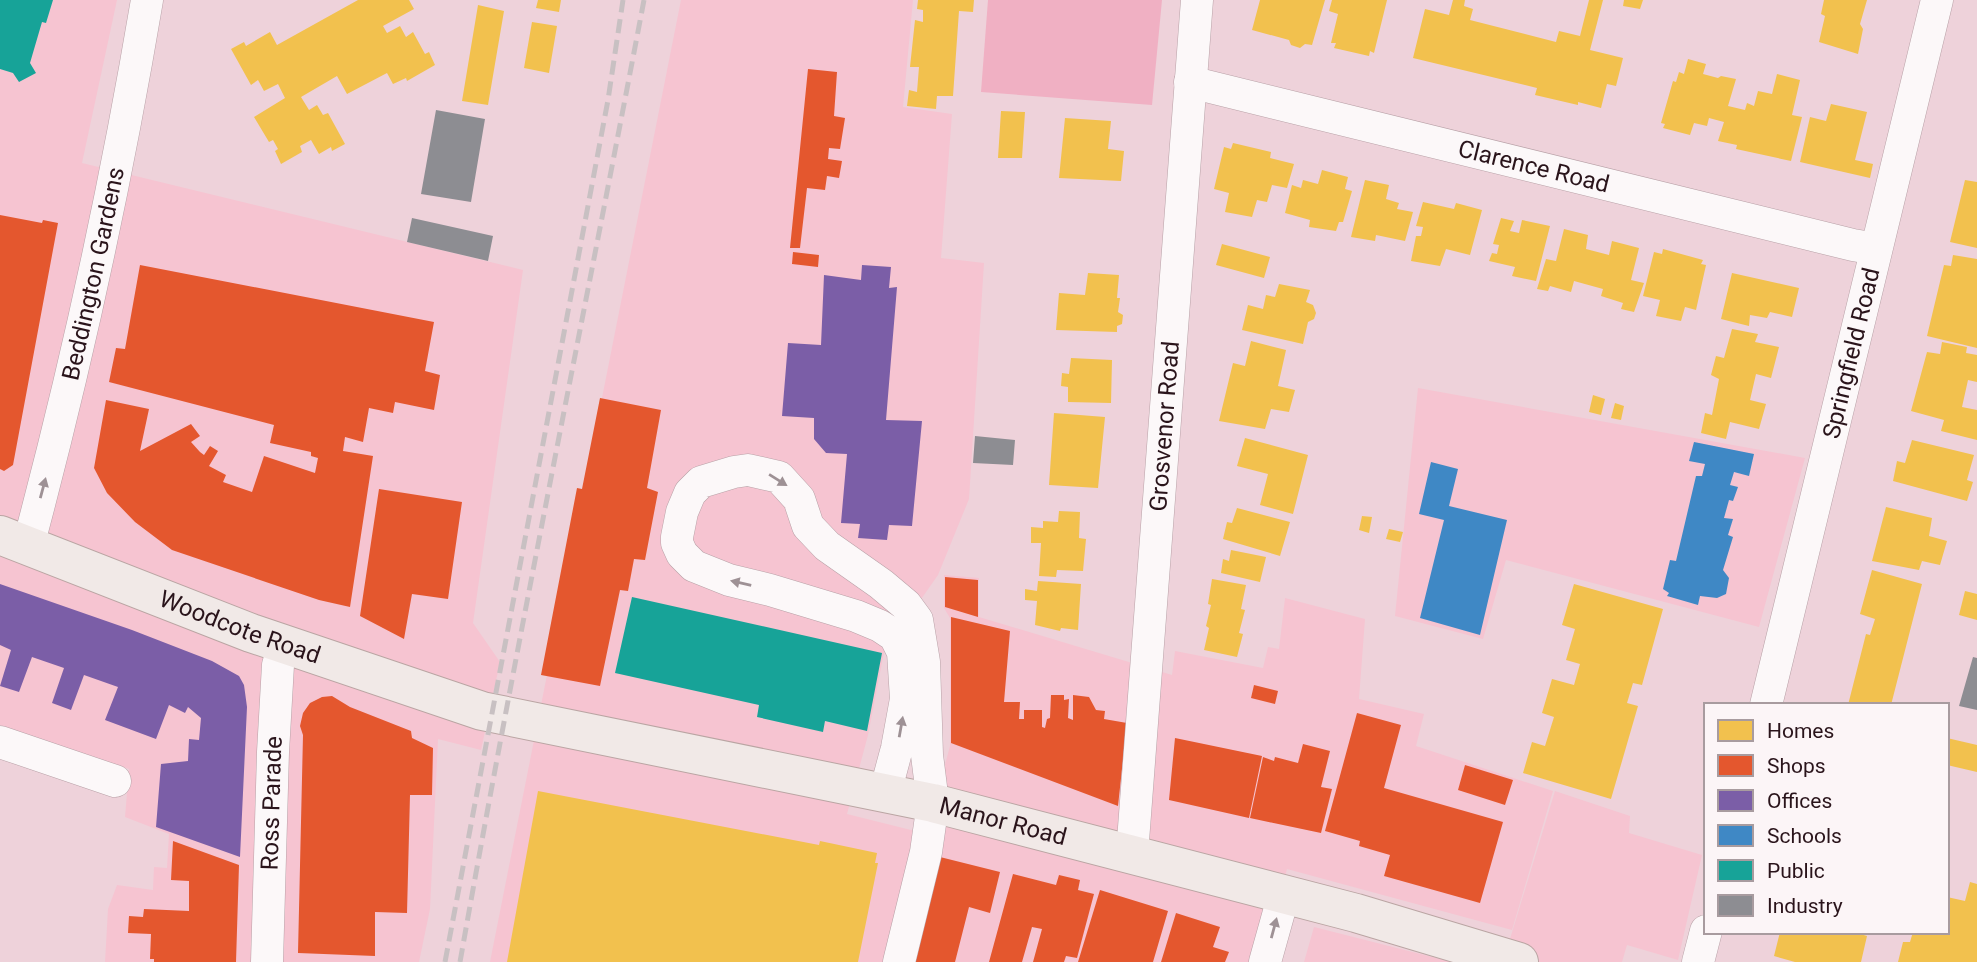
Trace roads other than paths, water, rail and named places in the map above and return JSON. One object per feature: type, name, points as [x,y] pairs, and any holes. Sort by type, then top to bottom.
[{"type":"main road","name":"Woodcote Road","points":[[14,541],[284,645],[482,711]]},
{"type":"main road","name":"Manor Road","points":[[482,711],[933,803],[1284,894],[1519,962]]},
{"type":"street","name":"Beddington Gardens","points":[[14,541],[58,430],[124,128],[147,0]]},
{"type":"street","name":"Grosvenor Road","points":[[1132,854],[1197,0]]},
{"type":"street","name":"Springfield Road","points":[[1766,703],[1937,0]]},
{"type":"street","name":"Clarence Road","points":[[1190,82],[1876,249]]},
{"type":"street","points":[[886,793],[906,699],[903,652],[895,636],[856,616],[729,580],[694,566],[682,554],[677,537],[682,512],[690,494],[701,482],[748,470],[779,477],[799,499],[808,526],[827,546],[881,584],[906,605],[917,621],[924,662],[927,755],[933,803],[926,852],[899,962]]},
{"type":"street","name":"Ross Parade","points":[[267,962],[273,752],[278,665],[284,645]]},
{"type":"street","points":[[0,741],[115,781]]},
{"type":"street","points":[[1265,962],[1284,894]]},
{"type":"street","points":[[1698,962],[1705,934]]},
{"type":"railway","points":[[445,962],[608,100],[623,0]]},
{"type":"railway","points":[[460,962],[644,0]]}]
